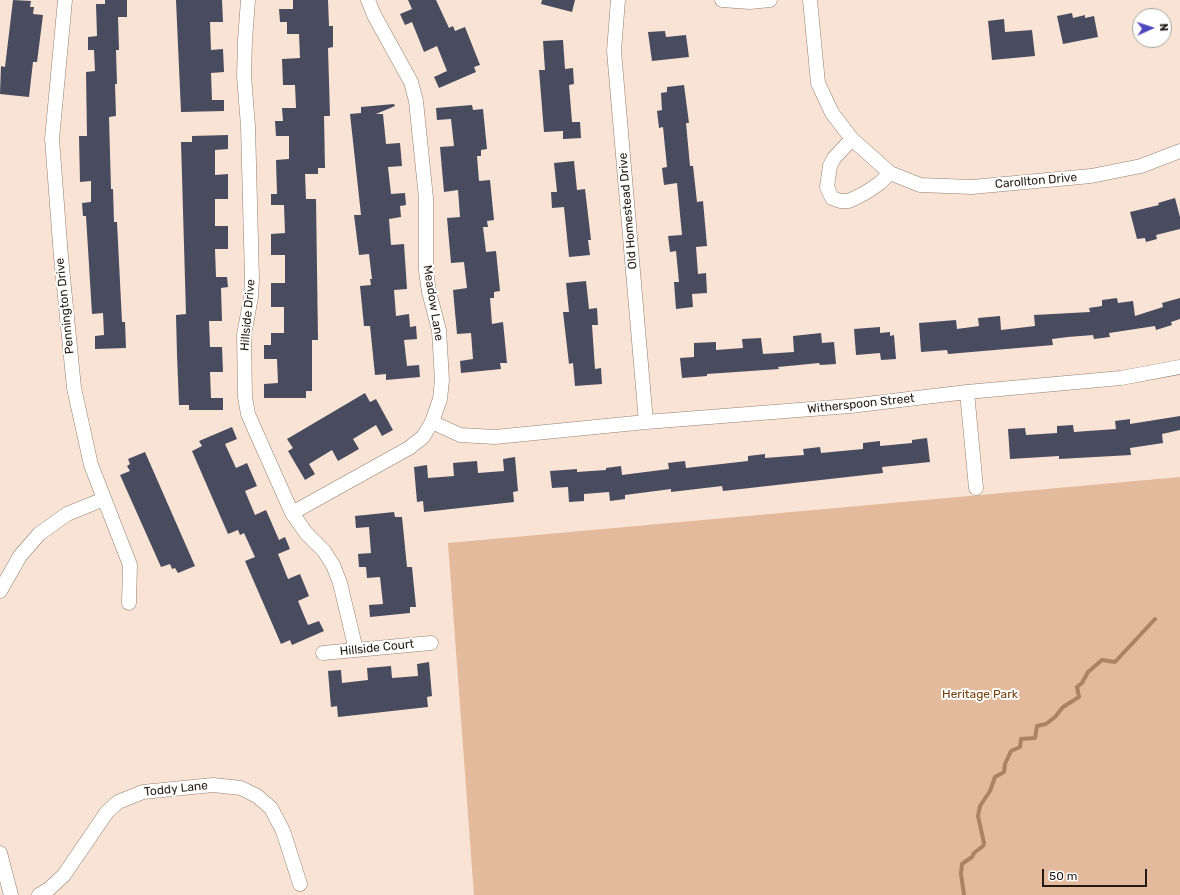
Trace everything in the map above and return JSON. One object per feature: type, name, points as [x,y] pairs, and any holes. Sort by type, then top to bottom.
[{"type":"street","name":"Pennington Drive","points":[[65,0],[52,139],[60,257],[74,388],[85,444],[104,499],[130,564],[128,603]]},
{"type":"street","name":"Hillside Drive","points":[[248,0],[244,40],[244,76],[248,126],[252,279],[251,297],[244,335],[244,397],[251,419],[292,513],[306,533],[324,551],[333,565],[340,583],[356,650]]},
{"type":"street","name":"Meadow Lane","points":[[292,513],[409,448],[423,437],[432,422],[440,399],[442,380],[439,330],[429,292],[426,271],[426,198],[416,101],[411,82],[374,15],[368,0]]},
{"type":"street","name":"Old Homestead Drive","points":[[618,0],[614,51],[646,422]]},
{"type":"street","points":[[722,0],[750,2],[770,0]]},
{"type":"street","name":"Carollton Drive","points":[[810,0],[818,83],[832,113],[852,139],[890,173],[920,185],[972,187],[1098,175],[1141,166],[1180,151]]},
{"type":"street","points":[[852,139],[834,158],[830,166],[827,187],[832,198],[840,201],[849,201],[865,194],[880,183],[890,173]]},
{"type":"street","name":"Witherspoon Street","points":[[432,422],[460,435],[495,437],[646,422],[850,406],[968,392],[1121,378],[1180,368]]},
{"type":"street","points":[[968,392],[976,488]]},
{"type":"street","points":[[0,591],[20,556],[39,534],[67,514],[104,499]]},
{"type":"street","name":"Hillside Court","points":[[324,653],[431,643]]},
{"type":"street","name":"Toddy Lane","points":[[39,895],[49,889],[64,875],[107,812],[118,802],[143,792],[213,785],[241,788],[257,796],[270,808],[283,831],[300,884]]},
{"type":"street","points":[[0,853],[11,895]]},
{"type":"green space","name":"Heritage Park","points":[[1180,477],[1180,895],[474,895],[448,543]]},
{"type":"building","points":[[13,0],[31,1],[30,7],[34,7],[33,14],[43,15],[37,62],[33,62],[29,97],[0,94],[1,66],[5,67]]},
{"type":"building","points":[[105,0],[127,0],[127,17],[118,17],[119,50],[116,50],[116,116],[109,117],[111,189],[113,189],[114,222],[117,222],[122,322],[125,322],[126,348],[95,349],[95,336],[104,335],[103,313],[92,314],[86,216],[83,216],[82,203],[91,202],[91,181],[80,182],[79,136],[87,136],[86,72],[95,71],[94,50],[88,50],[88,37],[97,36],[96,4],[105,4]]},
{"type":"building","points":[[176,0],[222,0],[223,22],[210,22],[211,50],[223,49],[224,72],[211,73],[212,100],[224,100],[224,111],[181,112]]},
{"type":"building","points":[[293,0],[328,0],[329,26],[333,26],[333,47],[328,48],[330,116],[324,116],[325,168],[318,168],[318,174],[305,174],[306,199],[316,199],[318,340],[312,340],[312,391],[306,391],[306,398],[264,398],[264,384],[278,383],[277,359],[264,359],[264,345],[271,345],[271,333],[284,333],[284,307],[271,307],[271,283],[285,283],[285,255],[271,255],[271,234],[285,233],[284,205],[271,205],[271,194],[277,194],[276,160],[289,159],[289,136],[276,136],[275,121],[283,121],[282,108],[296,108],[295,85],[283,85],[282,59],[300,58],[299,34],[287,34],[287,22],[280,22],[279,9],[293,9]]},
{"type":"building","points":[[408,0],[436,0],[449,28],[453,26],[455,31],[465,27],[480,65],[474,67],[476,72],[439,88],[434,77],[447,71],[437,46],[424,52],[412,22],[405,25],[400,14],[412,9]]},
{"type":"building","points":[[542,0],[575,0],[572,12],[541,4]]},
{"type":"building","points":[[1072,13],[1073,18],[1085,15],[1085,18],[1094,16],[1098,37],[1063,44],[1057,16]]},
{"type":"building","points":[[1004,19],[1005,32],[1032,30],[1035,56],[992,60],[988,21]]},
{"type":"building","points":[[665,31],[666,37],[686,35],[689,57],[652,61],[648,32]]},
{"type":"building","points":[[563,40],[565,69],[573,68],[574,84],[569,85],[572,122],[580,122],[581,138],[563,139],[563,131],[544,132],[539,70],[545,70],[543,41]]},
{"type":"building","points":[[684,85],[689,123],[686,123],[690,166],[693,166],[697,202],[703,201],[707,246],[696,247],[698,274],[706,273],[707,293],[692,294],[693,307],[676,309],[674,282],[679,282],[676,251],[670,252],[668,236],[682,235],[677,183],[664,185],[662,168],[667,167],[663,127],[659,128],[657,111],[662,110],[661,93],[667,92],[667,87]]},
{"type":"building","points":[[394,104],[395,106],[376,114],[383,114],[386,144],[400,143],[402,166],[388,167],[391,194],[405,193],[406,205],[400,206],[401,217],[389,219],[391,245],[404,244],[407,289],[394,290],[396,316],[409,314],[410,327],[416,326],[417,339],[404,340],[407,366],[419,365],[420,377],[386,380],[386,374],[375,375],[370,326],[364,326],[360,286],[371,285],[370,279],[372,279],[369,254],[359,255],[354,215],[361,215],[350,114],[361,113],[361,107]]},
{"type":"building","points":[[472,105],[473,110],[483,109],[487,149],[481,150],[481,156],[477,156],[479,181],[490,180],[494,220],[487,221],[488,227],[483,227],[486,252],[496,251],[500,291],[494,292],[494,298],[490,298],[492,324],[503,322],[507,363],[500,363],[501,369],[461,373],[460,361],[473,359],[471,333],[457,334],[453,290],[467,288],[464,262],[451,263],[447,218],[460,217],[458,190],[444,192],[440,147],[454,146],[451,119],[437,120],[436,108]]},
{"type":"building","points":[[228,135],[228,149],[215,150],[215,175],[228,174],[228,199],[215,199],[215,226],[228,226],[228,249],[215,249],[216,277],[227,277],[228,287],[221,288],[222,321],[209,321],[210,347],[222,347],[223,372],[210,372],[211,398],[223,398],[223,410],[189,410],[189,405],[179,405],[177,355],[176,315],[186,314],[181,142],[192,142],[192,136]]},
{"type":"building","points":[[574,161],[577,190],[585,189],[591,240],[588,240],[590,255],[569,257],[564,207],[552,208],[551,192],[557,192],[554,163]]},
{"type":"building","points":[[1175,198],[1180,217],[1180,229],[1156,235],[1157,239],[1146,242],[1145,238],[1137,239],[1130,212],[1159,205],[1158,203]]},
{"type":"building","points":[[586,281],[589,309],[597,308],[598,325],[592,325],[595,369],[601,368],[602,384],[575,386],[573,363],[569,364],[563,312],[569,312],[566,283]]},
{"type":"building","points":[[1117,298],[1118,303],[1133,301],[1135,316],[1163,307],[1162,303],[1180,298],[1180,319],[1171,322],[1172,325],[1156,330],[1155,326],[1109,333],[1110,337],[1094,339],[1093,335],[1052,339],[1053,345],[948,354],[947,350],[921,352],[919,323],[956,320],[957,329],[979,326],[978,318],[1000,316],[1001,330],[1035,326],[1034,315],[1090,312],[1089,308],[1102,306],[1102,300]]},
{"type":"building","points":[[880,327],[880,333],[890,332],[890,336],[894,335],[896,359],[881,360],[880,353],[856,355],[854,329]]},
{"type":"building","points":[[821,333],[822,343],[834,342],[836,364],[820,365],[819,363],[778,367],[779,369],[707,374],[707,376],[682,378],[680,358],[694,357],[694,343],[716,342],[716,350],[743,348],[742,339],[761,338],[763,354],[794,352],[793,336]]},
{"type":"building","points":[[365,393],[370,402],[376,399],[393,430],[382,436],[376,425],[353,439],[359,449],[338,461],[332,450],[309,464],[315,474],[305,480],[288,451],[293,448],[287,439]]},
{"type":"building","points":[[1180,416],[1180,430],[1162,434],[1163,443],[1130,448],[1131,455],[1059,459],[1059,456],[1010,459],[1008,429],[1025,428],[1026,435],[1057,433],[1057,426],[1073,425],[1074,432],[1116,429],[1115,421],[1130,419],[1130,424]]},
{"type":"building","points":[[232,427],[237,439],[225,444],[236,468],[247,463],[257,486],[245,491],[255,515],[266,510],[279,540],[285,537],[290,549],[278,554],[288,579],[300,574],[309,596],[298,601],[308,625],[319,621],[324,631],[292,645],[290,640],[281,644],[245,561],[255,557],[244,533],[240,535],[238,530],[228,534],[192,451],[202,446],[199,441]]},
{"type":"building","points":[[927,438],[930,462],[882,467],[883,473],[723,491],[722,486],[671,492],[671,489],[625,495],[625,499],[610,501],[609,492],[584,494],[584,501],[569,502],[568,487],[552,488],[550,471],[577,469],[577,472],[606,470],[606,468],[621,466],[622,475],[669,469],[668,463],[685,461],[686,468],[748,461],[748,456],[765,454],[765,458],[804,455],[803,449],[820,447],[821,453],[863,449],[863,443],[880,441],[880,446],[912,443],[912,440]]},
{"type":"building","points":[[145,452],[195,566],[178,573],[175,568],[172,569],[170,564],[161,567],[120,475],[130,471],[127,466],[130,464],[128,459]]},
{"type":"building","points":[[515,457],[518,491],[513,492],[514,502],[424,512],[423,501],[417,502],[414,467],[427,465],[428,478],[454,476],[453,463],[477,461],[478,473],[504,471],[503,459]]},
{"type":"building","points":[[394,512],[395,517],[402,517],[407,567],[412,567],[416,607],[410,607],[410,613],[370,617],[369,605],[383,604],[380,577],[367,578],[366,567],[359,567],[358,554],[371,553],[369,527],[356,528],[355,516]]},
{"type":"building","points":[[429,662],[432,696],[427,697],[428,707],[338,717],[337,706],[331,707],[328,671],[341,670],[342,683],[368,680],[367,668],[391,666],[392,678],[418,676],[417,664]]},
{"type":"waterway","points":[[964,895],[961,874],[962,864],[972,857],[984,843],[978,816],[980,806],[990,791],[995,777],[1004,772],[1005,764],[1011,751],[1020,747],[1021,739],[1035,738],[1037,726],[1046,724],[1055,717],[1063,707],[1079,697],[1077,687],[1082,683],[1088,672],[1102,660],[1115,662],[1155,619]]}]
